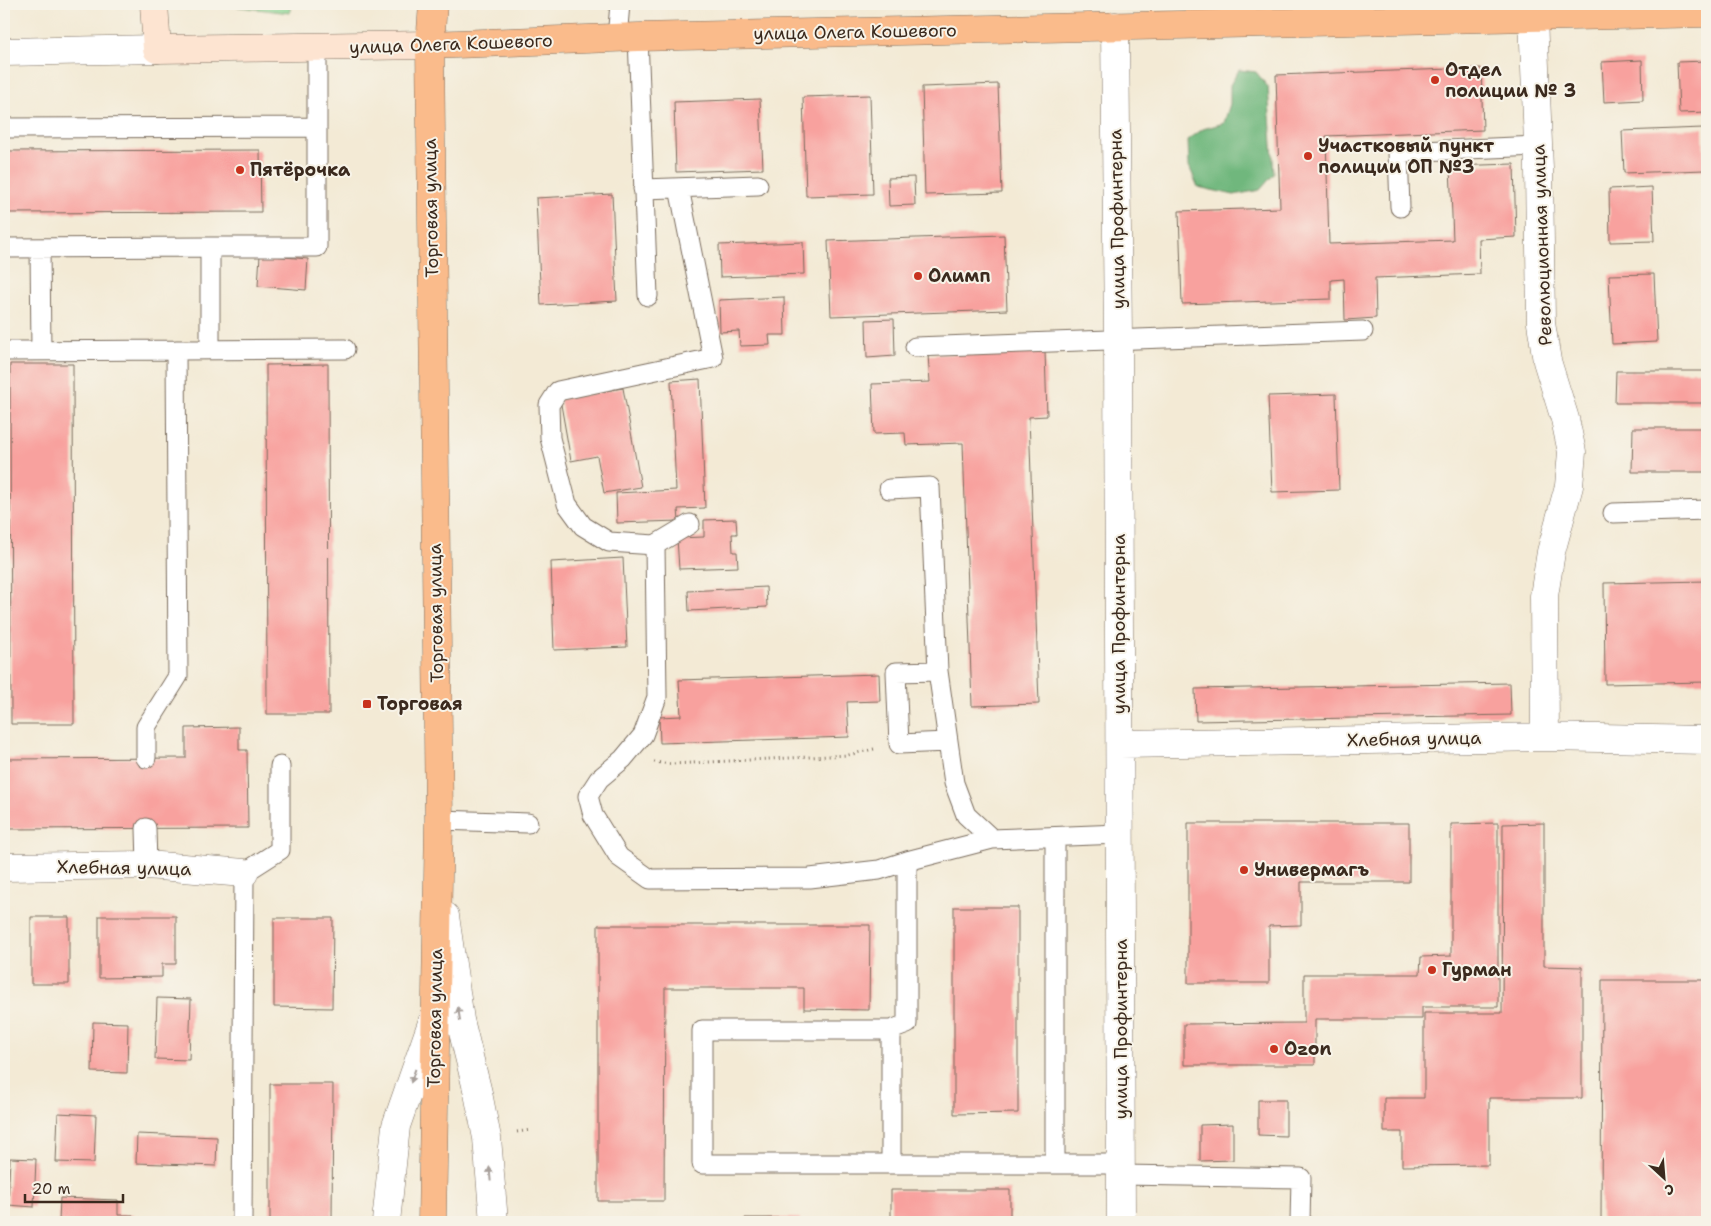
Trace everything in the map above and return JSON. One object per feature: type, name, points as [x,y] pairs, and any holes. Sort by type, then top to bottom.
[{"type":"main road","name":"Торговая улица","points":[[432,1222],[439,820],[430,45],[433,4]]},
{"type":"main road","name":"улица Олега Кошевого","points":[[430,45],[628,38],[1115,26],[1305,13],[1533,17],[1707,13]]},
{"type":"street","points":[[154,4],[157,49]]},
{"type":"street","name":"Революционная улица","points":[[1533,17],[1539,146],[1541,323],[1547,360],[1565,420],[1572,452],[1569,486],[1551,552],[1544,596],[1545,737]]},
{"type":"street","name":"улица Профинтерна","points":[[1115,26],[1122,1222]]},
{"type":"street","name":"улица Олега Кошевого","points":[[4,52],[430,45]]},
{"type":"street","name":"Хлебная улица","points":[[1120,744],[1545,737],[1707,740]]},
{"type":"street","points":[[438,860],[460,1020],[487,1138],[494,1222]]},
{"type":"street","name":"Хлебная улица","points":[[4,867],[147,866],[244,873]]},
{"type":"street","points":[[386,1222],[396,1126],[435,1014]]},
{"type":"lane","points":[[620,4],[628,38],[643,190],[648,296]]},
{"type":"lane","points":[[4,248],[317,247],[317,47]]},
{"type":"lane","points":[[4,128],[317,127]]},
{"type":"lane","points":[[1400,207],[1398,152],[1539,146]]},
{"type":"lane","points":[[643,190],[758,185]]},
{"type":"lane","points":[[679,188],[713,358],[558,391],[549,405],[550,438],[567,504],[583,526],[609,542],[655,545],[690,524]]},
{"type":"lane","points":[[210,247],[210,350]]},
{"type":"lane","points":[[40,248],[41,351]]},
{"type":"lane","points":[[915,347],[1363,331]]},
{"type":"lane","points":[[4,351],[344,349]]},
{"type":"lane","points":[[146,758],[146,727],[178,676],[176,350]]},
{"type":"lane","points":[[889,489],[930,487],[938,671],[954,783],[966,815],[992,839]]},
{"type":"lane","points":[[1613,513],[1707,510]]},
{"type":"lane","points":[[655,545],[657,697],[643,735],[623,759],[599,779],[588,796],[593,815],[619,857],[650,879],[810,878],[879,870],[992,839],[1120,834]]},
{"type":"lane","points":[[938,671],[896,672],[899,744],[948,742]]},
{"type":"lane","points":[[242,1222],[244,873],[280,850],[280,766]]},
{"type":"lane","points":[[439,820],[528,823]]},
{"type":"lane","points":[[146,828],[147,866]]},
{"type":"lane","points":[[1055,1164],[1056,837]]},
{"type":"lane","points":[[907,861],[907,1024],[891,1030],[702,1030],[702,1164],[1055,1164],[1121,1170],[1301,1178],[1300,1222]]},
{"type":"lane","points":[[891,1030],[891,1164]]},
{"type":"path","points":[[623,759],[672,764],[848,755],[899,744]]},
{"type":"green space","points":[[290,4],[290,13],[224,5]]},
{"type":"green space","points":[[1239,70],[1256,72],[1268,87],[1274,174],[1260,190],[1234,195],[1198,187],[1189,166],[1188,140],[1203,129],[1224,123],[1230,104],[1230,85]]},
{"type":"building","points":[[1642,60],[1643,100],[1604,102],[1602,62]]},
{"type":"building","points":[[1707,61],[1707,112],[1679,113],[1677,62]]},
{"type":"building","points":[[1481,68],[1483,130],[1326,136],[1329,244],[1453,240],[1450,166],[1514,164],[1516,237],[1479,239],[1480,274],[1375,278],[1376,318],[1345,320],[1344,279],[1331,280],[1331,299],[1182,304],[1179,211],[1280,208],[1276,75]]},
{"type":"building","points":[[998,84],[1002,193],[925,195],[922,87]]},
{"type":"building","points":[[870,95],[873,194],[806,196],[803,97]]},
{"type":"building","points":[[760,99],[763,169],[676,172],[674,102]]},
{"type":"building","points":[[1703,128],[1704,170],[1624,173],[1622,131]]},
{"type":"building","points":[[260,150],[261,212],[4,213],[4,151]]},
{"type":"building","points":[[914,177],[915,205],[889,206],[888,178]]},
{"type":"building","points":[[1652,187],[1654,241],[1610,242],[1609,189]]},
{"type":"building","points":[[612,194],[617,301],[541,305],[536,198]]},
{"type":"building","name":"Олимп","points":[[1004,235],[1007,310],[831,316],[828,241]]},
{"type":"building","points":[[803,242],[804,274],[720,277],[719,245]]},
{"type":"building","points":[[260,255],[308,259],[306,290],[258,286]]},
{"type":"building","points":[[1654,274],[1657,342],[1612,344],[1609,275]]},
{"type":"building","points":[[784,297],[785,335],[769,335],[770,345],[740,346],[739,331],[720,332],[719,300]]},
{"type":"building","points":[[894,319],[895,356],[867,358],[866,320]]},
{"type":"building","points":[[1045,351],[1047,416],[1029,417],[1039,704],[972,706],[963,443],[906,445],[905,433],[874,434],[872,384],[930,382],[928,355]]},
{"type":"building","points":[[10,364],[73,364],[74,724],[11,724]]},
{"type":"building","points":[[328,364],[329,714],[267,714],[266,365]]},
{"type":"building","points":[[1616,371],[1707,371],[1707,403],[1615,403]]},
{"type":"building","points":[[700,379],[705,508],[678,509],[679,521],[617,523],[616,493],[676,490],[671,381]]},
{"type":"building","points":[[623,388],[641,487],[604,493],[597,456],[571,461],[560,399]]},
{"type":"building","points":[[1336,394],[1339,490],[1272,492],[1268,396]]},
{"type":"building","points":[[1633,428],[1707,428],[1707,472],[1632,472]]},
{"type":"building","points":[[736,519],[737,534],[732,534],[733,552],[737,552],[738,567],[679,569],[677,538],[704,537],[704,520]]},
{"type":"building","points":[[623,558],[627,647],[554,650],[551,562]]},
{"type":"building","points":[[1707,581],[1707,682],[1605,684],[1604,583]]},
{"type":"building","points":[[766,587],[767,607],[689,611],[688,591]]},
{"type":"building","points":[[879,674],[880,701],[847,702],[849,737],[660,743],[659,717],[681,716],[679,680]]},
{"type":"building","points":[[1510,683],[1511,715],[1196,721],[1195,689]]},
{"type":"building","points":[[239,727],[239,750],[247,750],[248,828],[4,829],[4,759],[186,758],[186,728]]},
{"type":"building","points":[[1188,823],[1409,823],[1409,882],[1301,882],[1301,925],[1269,926],[1269,983],[1188,983]]},
{"type":"building","points":[[1498,823],[1498,1007],[1422,1007],[1422,1019],[1315,1019],[1315,1065],[1184,1065],[1184,1024],[1304,1023],[1304,974],[1420,974],[1421,957],[1451,956],[1451,824]]},
{"type":"building","points":[[1544,823],[1544,966],[1582,967],[1582,1098],[1489,1098],[1489,1165],[1402,1166],[1402,1132],[1384,1132],[1384,1098],[1424,1098],[1424,1013],[1502,1013],[1503,824]]},
{"type":"building","points":[[954,907],[1018,907],[1018,1113],[954,1114]]},
{"type":"building","points":[[99,916],[176,916],[176,964],[162,964],[162,977],[99,978]]},
{"type":"building","points":[[31,917],[69,917],[69,984],[31,984]]},
{"type":"building","points":[[274,918],[333,918],[332,1008],[274,1007]]},
{"type":"building","points":[[598,925],[870,925],[869,1010],[804,1009],[804,988],[665,988],[664,1201],[598,1201]]},
{"type":"building","points":[[1602,980],[1707,980],[1707,1222],[1601,1222]]},
{"type":"building","points":[[157,998],[191,999],[189,1060],[155,1059]]},
{"type":"building","points":[[93,1022],[128,1023],[127,1073],[92,1072]]},
{"type":"building","points":[[270,1084],[333,1084],[332,1222],[270,1222]]},
{"type":"building","points":[[1258,1100],[1286,1100],[1286,1136],[1258,1135]]},
{"type":"building","points":[[58,1113],[96,1115],[94,1163],[56,1162]]},
{"type":"building","points":[[1233,1124],[1233,1160],[1200,1161],[1200,1125]]},
{"type":"building","points":[[137,1134],[217,1137],[216,1166],[136,1163]]},
{"type":"building","points":[[10,1158],[36,1159],[34,1207],[8,1205]]},
{"type":"building","points":[[891,1190],[1010,1190],[1010,1222],[891,1222]]},
{"type":"building","points":[[60,1198],[118,1200],[118,1215],[133,1215],[133,1222],[59,1222]]},
{"type":"building","points":[[745,1218],[800,1218],[800,1222],[745,1222]]},
{"type":"place","name":"Отдел полиции № 3","points":[[1435,80]]},
{"type":"place","name":"Участковый пункт полиции ОП №3","points":[[1308,156]]},
{"type":"place","name":"Пятёрочка","points":[[240,170]]},
{"type":"place","name":"Олимп","points":[[918,276]]},
{"type":"place","name":"Торговая","points":[[367,704]]},
{"type":"place","name":"Универмагъ","points":[[1244,870]]},
{"type":"place","name":"Гурман","points":[[1432,970]]},
{"type":"place","name":"Ozon","points":[[1274,1049]]}]
